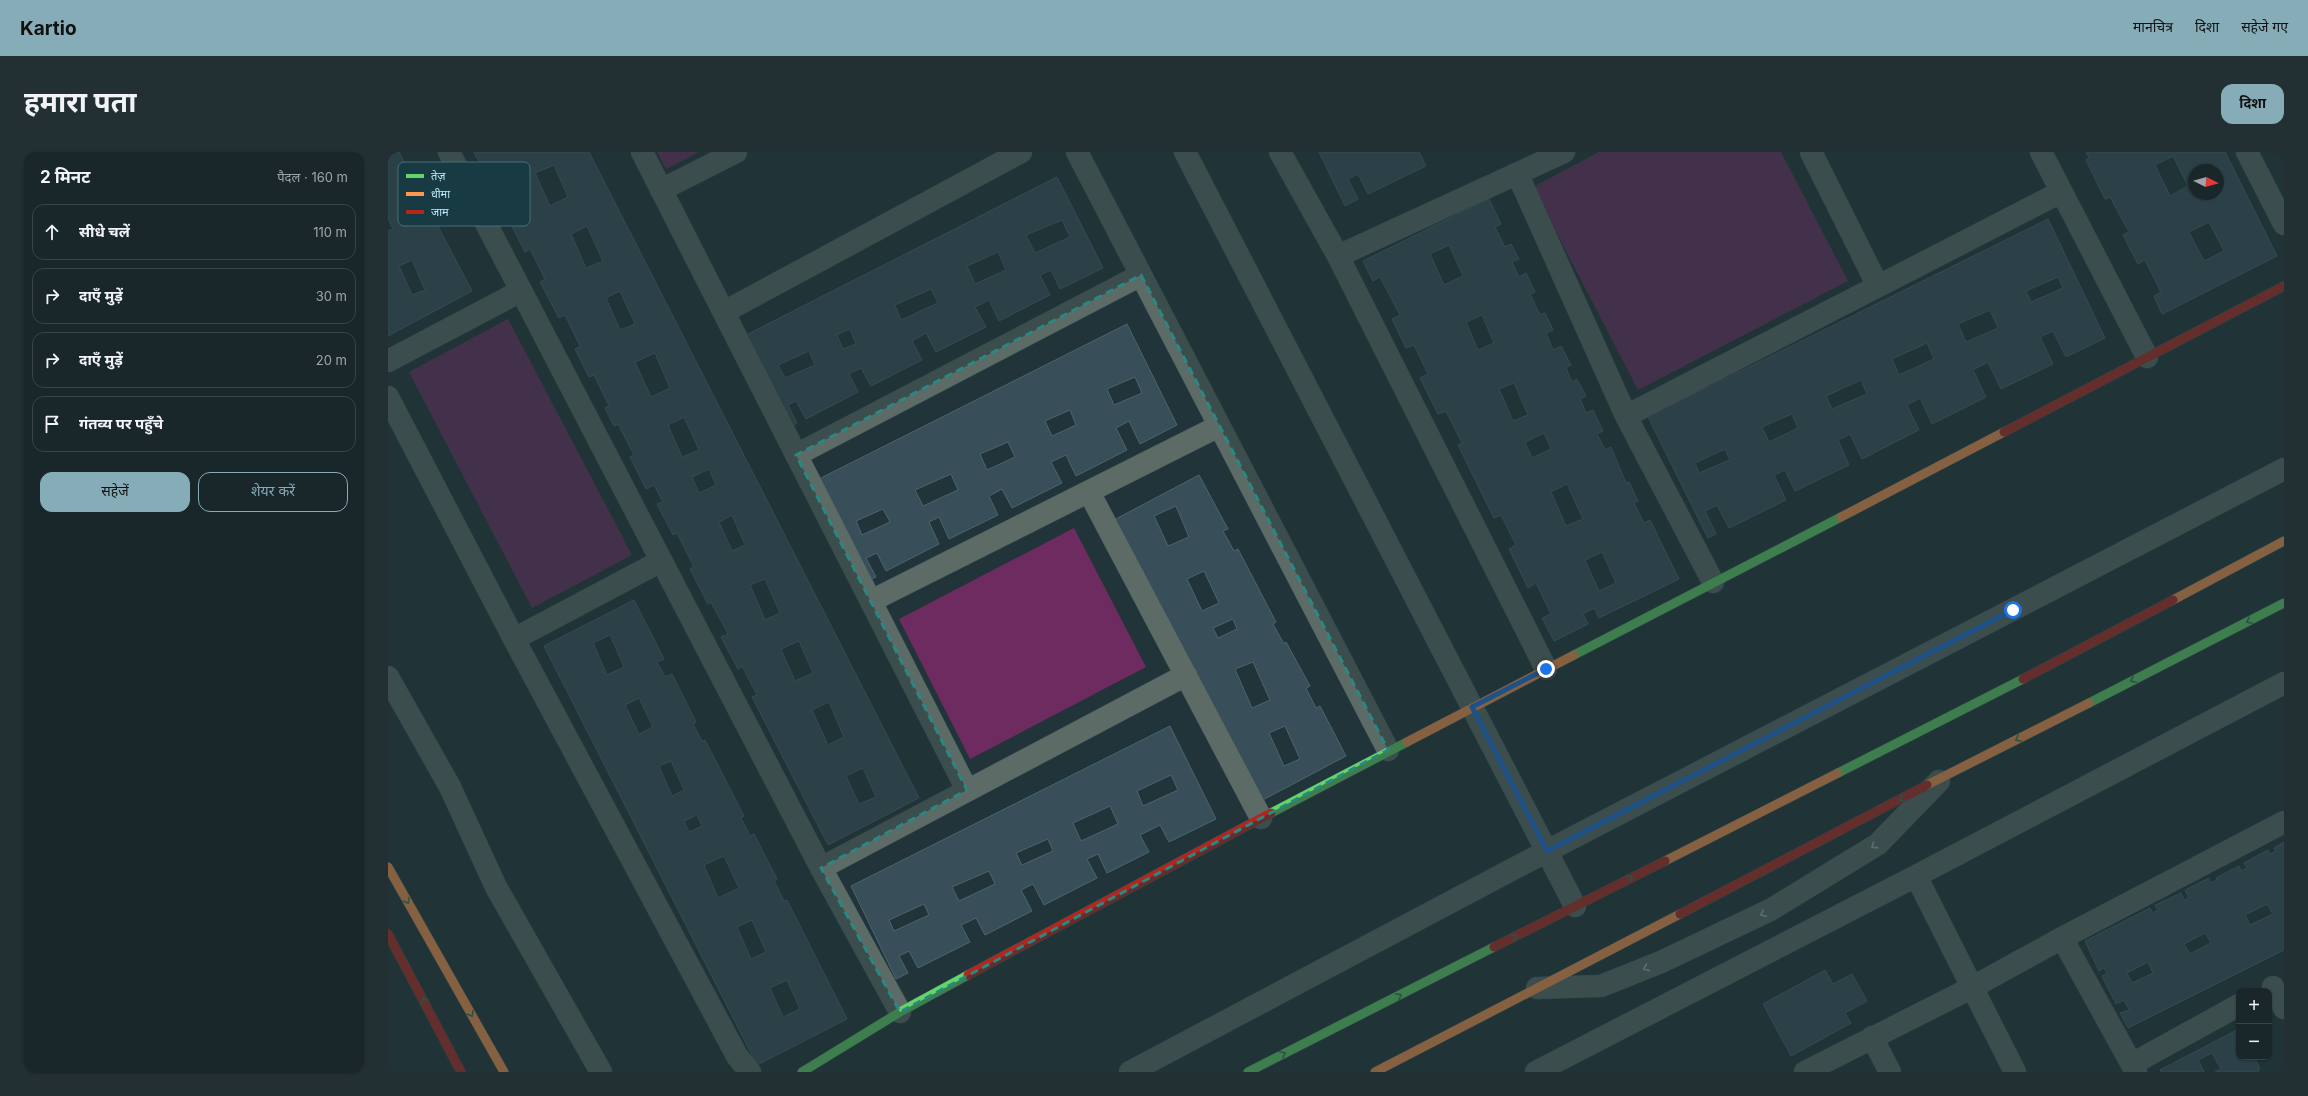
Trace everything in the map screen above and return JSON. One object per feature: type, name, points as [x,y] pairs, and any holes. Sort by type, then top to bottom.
[{"type":"street","points":[[449,152],[454,162]]},
{"type":"street","points":[[642,152],[967,790]]},
{"type":"street","points":[[661,190],[736,152]]},
{"type":"street","points":[[724,312],[1021,152]]},
{"type":"street","points":[[1077,152],[1388,750]]},
{"type":"street","points":[[1185,152],[1575,906]]},
{"type":"street","points":[[1280,152],[1338,256],[1546,669]]},
{"type":"street","points":[[1338,256],[1518,175],[1564,152]]},
{"type":"street","points":[[1811,152],[1878,286]]},
{"type":"street","points":[[2041,152],[2147,357]]},
{"type":"street","points":[[2247,152],[2284,224]]},
{"type":"street","points":[[1518,175],[1626,416],[1712,582]]},
{"type":"street","points":[[1626,416],[2062,192]]},
{"type":"street","points":[[487,226],[821,868],[900,1012]]},
{"type":"street","points":[[796,455],[1141,275]]},
{"type":"street","points":[[802,1072],[900,1012],[1388,750],[2284,286]]},
{"type":"street","points":[[388,362],[521,291]]},
{"type":"street","points":[[388,397],[514,639],[737,1056],[750,1072]]},
{"type":"street","points":[[870,601],[1220,426]]},
{"type":"street","points":[[1130,1072],[1547,851],[2284,469]]},
{"type":"street","points":[[1089,492],[1261,818]]},
{"type":"street","points":[[1248,1072],[2069,656],[2284,541]]},
{"type":"street","points":[[514,639],[661,561]]},
{"type":"street","points":[[1375,1072],[1941,778],[2284,603]]},
{"type":"street","points":[[821,868],[1186,675]]},
{"type":"street","points":[[388,677],[450,787],[496,887],[601,1072]]},
{"type":"street","points":[[1536,1072],[1916,876],[2284,683]]},
{"type":"street","points":[[1537,988],[1601,986],[1661,962],[1772,909],[1878,844],[1941,778]]},
{"type":"street","points":[[1805,1072],[1973,987],[2062,938],[2284,822]]},
{"type":"street","points":[[388,867],[504,1072]]},
{"type":"street","points":[[1916,876],[2015,1072]]},
{"type":"street","points":[[388,934],[461,1072]]},
{"type":"street","points":[[2062,938],[2134,1068],[2236,1007]]},
{"type":"street","points":[[2274,986],[2284,1008]]},
{"type":"street","points":[[1872,1037],[1890,1072]]},
{"type":"highlighted area","points":[[1141,275],[1388,750],[900,1012],[821,868],[967,790],[796,455]]},
{"type":"shaded area","points":[[657,152],[699,152],[666,169]]},
{"type":"shaded area","points":[[1599,152],[1781,152],[1848,281],[1638,390],[1533,187]]},
{"type":"shaded area","points":[[508,319],[632,555],[532,608],[409,372]]},
{"type":"shaded area","points":[[1074,528],[1146,667],[970,759],[899,619]]},
{"type":"building","points":[[388,152],[399,152],[404,162],[398,162],[398,226],[438,226],[472,291],[388,336],[388,231],[393,229],[388,218]],"holes":[[[412,260],[425,290],[412,295],[399,266]]]},
{"type":"building","points":[[474,152],[589,152],[919,798],[828,845],[752,697],[757,695],[742,666],[738,669],[721,637],[728,634],[711,602],[708,604],[690,569],[694,567],[677,533],[673,535],[657,504],[663,502],[654,485],[646,489],[630,457],[634,455],[618,424],[614,426],[605,408],[609,406],[594,375],[589,377],[575,349],[580,346],[565,315],[559,318],[540,282],[545,279],[530,249],[525,252],[512,226],[530,226],[530,162],[479,162]],"holes":[[[554,165],[568,197],[550,206],[535,173]],[[587,226],[603,261],[586,268],[571,234]],[[620,291],[635,324],[620,330],[606,298]],[[655,353],[670,388],[651,397],[635,362]],[[684,417],[699,450],[682,457],[668,425]],[[709,469],[716,485],[699,493],[692,477]],[[732,515],[745,545],[732,551],[719,522]],[[765,579],[780,613],[765,620],[750,585]],[[799,641],[813,673],[795,681],[781,649]],[[829,702],[844,737],[828,745],[812,710]],[[863,768],[876,797],[859,804],[846,776]]]},
{"type":"building","points":[[1319,152],[1419,152],[1426,166],[1368,194],[1358,174],[1348,179],[1358,199],[1345,206]]},
{"type":"building","points":[[2086,152],[2225,152],[2277,256],[2162,314],[2154,296],[2161,292],[2145,260],[2138,264],[2123,235],[2129,232],[2110,197],[2105,199],[2086,160],[2089,158]],"holes":[[[2173,156],[2188,186],[2170,196],[2155,165]],[[2209,222],[2224,251],[2204,261],[2189,232]]]},
{"type":"building","points":[[1057,177],[1103,268],[1060,289],[1051,270],[1040,275],[1050,295],[999,321],[989,300],[975,307],[986,327],[936,352],[926,333],[912,341],[922,360],[871,386],[861,368],[849,374],[858,392],[806,419],[796,401],[788,405],[797,423],[792,426],[746,335]],"holes":[[[1062,220],[1070,237],[1035,253],[1026,235]],[[998,252],[1006,270],[975,284],[967,266]],[[931,289],[938,303],[901,320],[895,305]],[[850,329],[856,344],[843,349],[837,335]],[[809,351],[815,365],[785,378],[778,365]]]},
{"type":"building","points":[[1489,199],[1501,224],[1495,227],[1505,247],[1511,244],[1519,259],[1512,262],[1519,277],[1526,273],[1535,292],[1530,294],[1540,315],[1545,313],[1553,330],[1546,333],[1553,350],[1561,346],[1571,365],[1566,368],[1572,382],[1577,379],[1586,396],[1580,399],[1586,413],[1593,410],[1603,431],[1597,434],[1605,450],[1611,447],[1626,483],[1629,482],[1638,501],[1634,503],[1644,523],[1650,520],[1679,579],[1599,618],[1594,608],[1583,614],[1588,624],[1554,641],[1542,618],[1551,614],[1536,583],[1528,588],[1509,549],[1516,545],[1501,515],[1494,518],[1458,445],[1462,443],[1446,411],[1438,414],[1420,378],[1428,374],[1414,345],[1406,348],[1392,319],[1400,315],[1380,277],[1373,281],[1363,261]],"holes":[[[1449,245],[1463,276],[1444,285],[1430,254]],[[1482,315],[1494,343],[1478,350],[1466,322]],[[1514,383],[1528,415],[1513,421],[1499,389]],[[1544,433],[1551,449],[1532,458],[1525,442]],[[1567,484],[1583,519],[1566,526],[1551,492]],[[1602,552],[1616,583],[1599,591],[1585,560]]]},
{"type":"building","points":[[2048,219],[2105,338],[2066,357],[2053,331],[2040,337],[2053,364],[2001,389],[1988,362],[1973,370],[1986,397],[1932,424],[1920,398],[1907,405],[1919,430],[1862,459],[1850,434],[1838,440],[1849,465],[1795,491],[1785,470],[1774,475],[1786,500],[1729,528],[1717,505],[1705,511],[1716,534],[1708,538],[1648,417]],"holes":[[[2058,277],[2063,288],[2031,302],[2026,291]],[[1990,310],[1998,328],[1966,342],[1958,324]],[[1927,343],[1934,359],[1899,375],[1892,359]],[[1861,380],[1867,394],[1832,409],[1826,396]],[[1792,414],[1798,428],[1769,442],[1762,427]],[[1725,449],[1730,460],[1699,473],[1695,463]]]},
{"type":"building","points":[[1127,324],[1177,425],[1140,444],[1129,421],[1116,428],[1127,450],[1076,476],[1066,455],[1051,462],[1062,483],[1012,508],[1002,489],[989,496],[998,515],[949,539],[939,517],[929,522],[939,544],[886,571],[877,553],[866,558],[876,577],[867,581],[817,480]],"holes":[[[1135,377],[1142,393],[1114,405],[1107,389]],[[1070,410],[1076,425],[1052,436],[1045,421]],[[1008,442],[1015,457],[987,470],[980,454]],[[951,474],[958,490],[923,506],[915,490]],[[883,509],[890,522],[862,535],[856,521]]]},
{"type":"building","points":[[1199,475],[1228,529],[1223,531],[1234,551],[1238,549],[1276,622],[1273,624],[1284,644],[1286,642],[1310,686],[1306,688],[1316,708],[1320,706],[1346,756],[1259,802],[1112,521]],"holes":[[[1176,506],[1189,537],[1168,546],[1154,516]],[[1204,571],[1219,603],[1202,611],[1187,579]],[[1233,619],[1237,629],[1218,638],[1213,628]],[[1253,662],[1270,700],[1252,708],[1235,669]],[[1285,726],[1300,759],[1284,766],[1269,733]]]},
{"type":"building","points":[[634,600],[664,659],[657,662],[665,677],[672,674],[696,722],[693,724],[702,741],[705,740],[744,816],[741,818],[750,836],[754,834],[777,879],[774,881],[784,901],[787,900],[847,1019],[757,1065],[544,646]],"holes":[[[610,635],[624,667],[607,675],[593,643]],[[639,698],[653,727],[639,734],[625,705]],[[671,761],[684,790],[672,796],[659,766]],[[697,815],[702,826],[689,832],[684,821]],[[724,856],[739,888],[718,898],[704,865]],[[752,920],[766,952],[751,959],[737,927]],[[787,980],[800,1009],[783,1017],[770,988]]]},
{"type":"building","points":[[1170,726],[1216,819],[1169,842],[1160,825],[1140,835],[1149,852],[1107,873],[1098,854],[1087,859],[1097,878],[1044,905],[1033,884],[1021,890],[1032,911],[985,935],[976,918],[961,925],[970,942],[918,968],[909,951],[899,956],[908,973],[896,979],[851,886]],"holes":[[[1171,775],[1178,790],[1143,806],[1137,791]],[[1110,806],[1118,824],[1081,841],[1073,823]],[[1048,839],[1053,851],[1022,865],[1016,853]],[[989,871],[995,884],[959,901],[952,887]],[[924,904],[929,915],[894,931],[889,920]]]},
{"type":"building","points":[[2284,842],[2284,950],[2128,1028],[2120,1013],[2129,1010],[2124,1000],[2116,1004],[2102,976],[2107,974],[2104,968],[2099,971],[2085,941],[2150,908],[2153,913],[2158,910],[2155,905],[2181,893],[2184,900],[2189,898],[2185,890],[2209,878],[2211,883],[2217,880],[2216,878],[2239,866],[2241,871],[2247,868],[2244,863],[2268,850],[2270,854],[2276,851],[2274,848]],"holes":[[[2267,904],[2273,914],[2250,925],[2245,915]],[[2205,933],[2211,943],[2190,954],[2184,944]],[[2148,962],[2153,973],[2132,983],[2127,973]]]},
{"type":"building","points":[[1825,970],[1833,984],[1852,974],[1867,1001],[1845,1013],[1851,1023],[1791,1056],[1763,1004]]},
{"type":"building","points":[[2236,1031],[2236,1060],[2256,1060],[2260,1069],[2258,1070],[2259,1072],[2215,1072],[2221,1069],[2212,1053],[2198,1060],[2204,1072],[2161,1072],[2160,1070]]},
{"type":"traffic: fast","points":[[1574,655],[1841,517]]},
{"type":"traffic: fast","points":[[2089,703],[2284,603]]},
{"type":"traffic: fast","points":[[1838,773],[2023,679]]},
{"type":"traffic: fast","points":[[1271,813],[1407,742]]},
{"type":"traffic: fast","points":[[1248,1072],[1494,947]]},
{"type":"traffic: fast","points":[[802,1072],[900,1012],[968,975]]},
{"type":"traffic: slow","points":[[1841,517],[2004,432]]},
{"type":"traffic: slow","points":[[2173,600],[2284,541]]},
{"type":"traffic: slow","points":[[1407,742],[1574,655]]},
{"type":"traffic: slow","points":[[1927,785],[2089,703]]},
{"type":"traffic: slow","points":[[1665,861],[1838,773]]},
{"type":"traffic: slow","points":[[388,867],[504,1072]]},
{"type":"traffic: slow","points":[[1375,1072],[1680,914]]},
{"type":"traffic: jam","points":[[2004,432],[2284,286]]},
{"type":"traffic: jam","points":[[2023,679],[2173,600]]},
{"type":"traffic: jam","points":[[1680,914],[1927,785]]},
{"type":"traffic: jam","points":[[968,975],[1271,813]]},
{"type":"traffic: jam","points":[[1494,947],[1665,861]]},
{"type":"traffic: jam","points":[[388,934],[461,1072]]},
{"type":"route","points":[[1546,669],[1472,707],[1547,851],[2013,610]]}]
